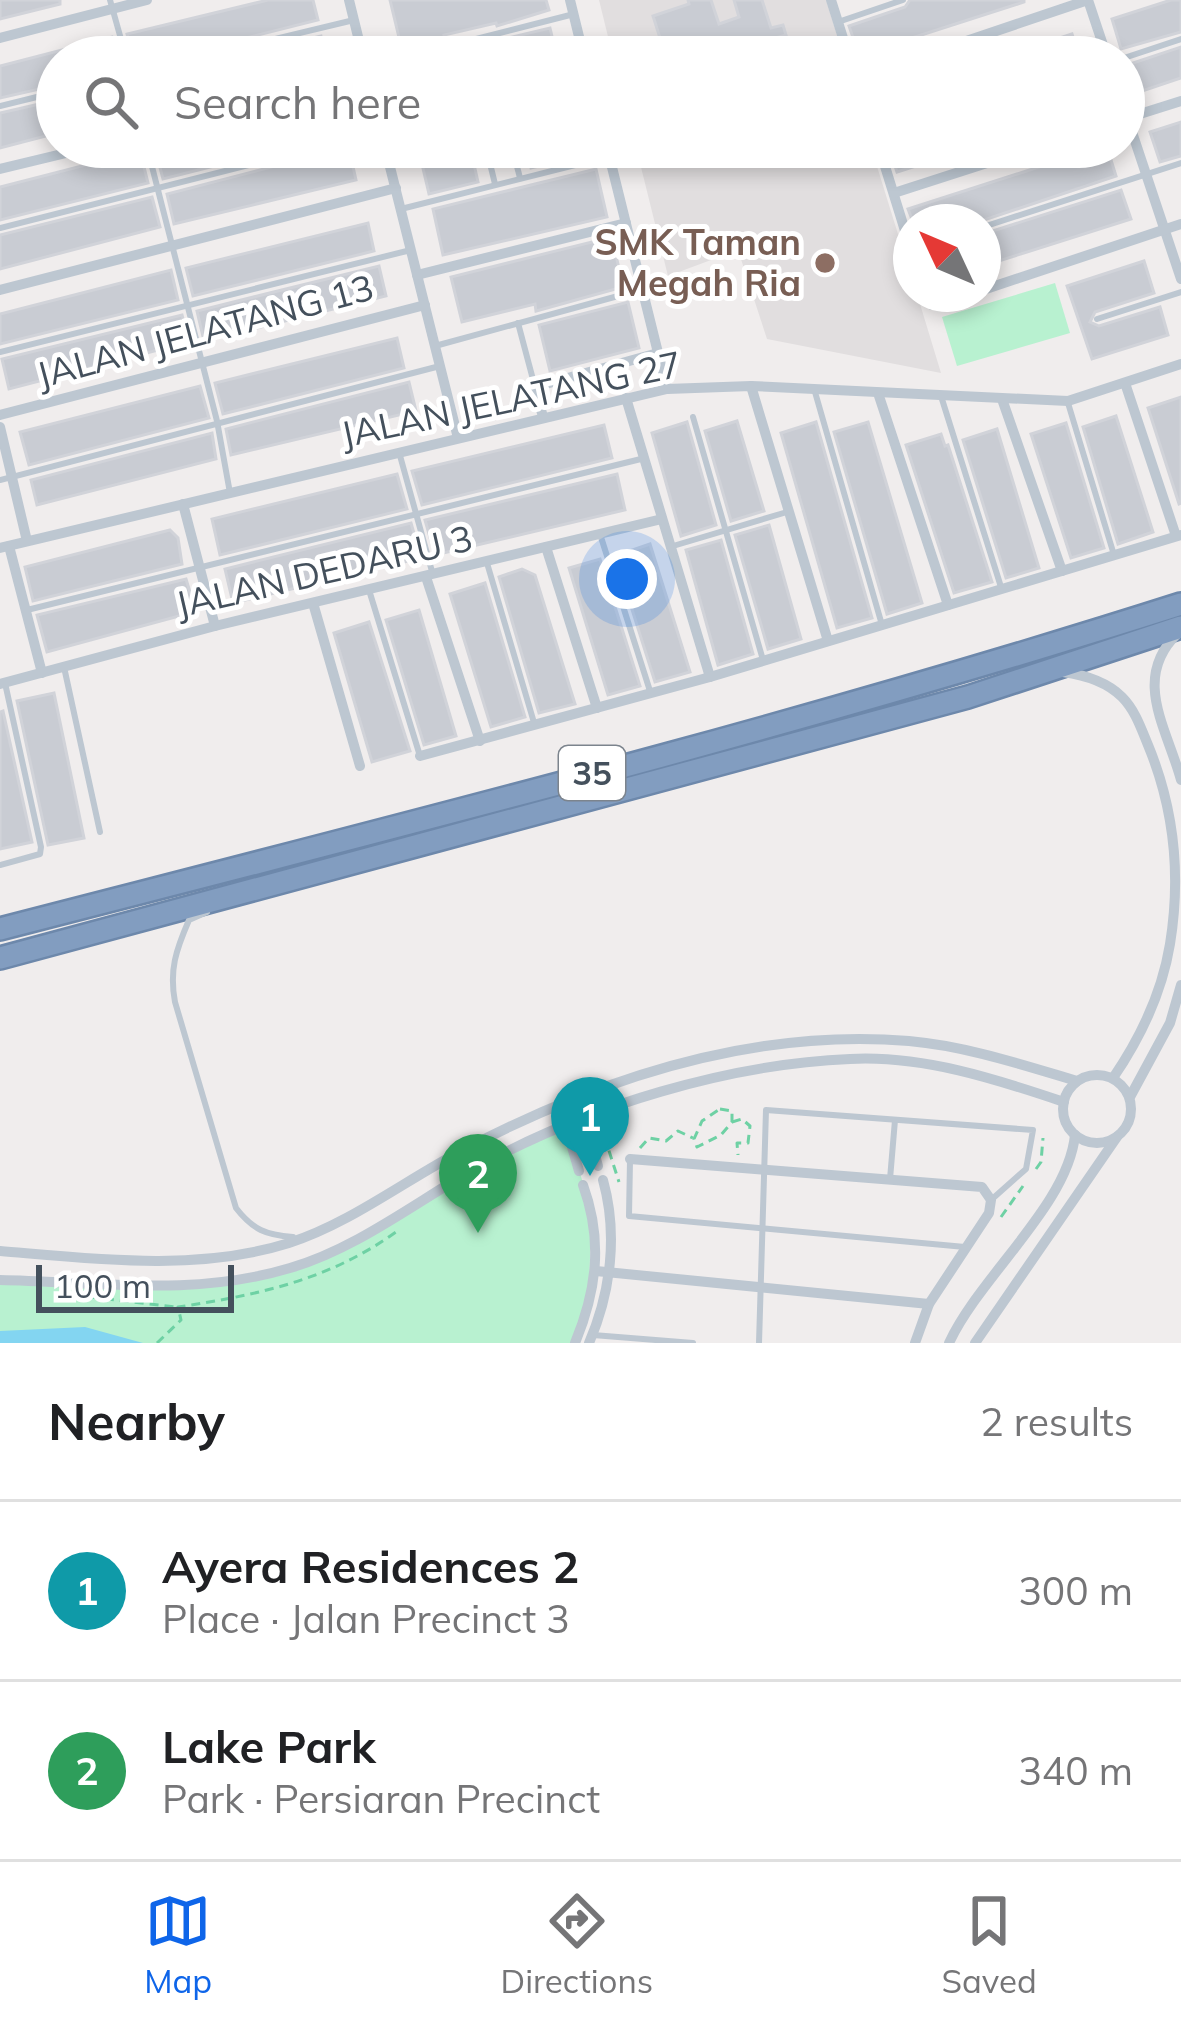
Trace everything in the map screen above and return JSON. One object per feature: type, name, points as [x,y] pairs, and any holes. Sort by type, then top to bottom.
[{"type":"highway","name":"35","points":[[0,928],[353,838],[994,664],[1181,604]]},
{"type":"highway","name":"35","points":[[0,958],[968,697],[1181,629]]},
{"type":"street","points":[[0,38],[112,4],[147,0]]},
{"type":"street","points":[[349,0],[358,36]]},
{"type":"street","points":[[570,0],[579,36]]},
{"type":"street","points":[[831,0],[842,36]]},
{"type":"street","points":[[982,36],[1088,0],[1100,36]]},
{"type":"street","points":[[1145,110],[1181,101]]},
{"type":"street","points":[[0,169],[36,160]]},
{"type":"street","points":[[391,168],[458,438]]},
{"type":"street","points":[[612,168],[667,389]]},
{"type":"street","points":[[886,168],[897,204]]},
{"type":"street","points":[[894,193],[971,168]]},
{"type":"street","points":[[1144,168],[1181,279]]},
{"type":"street","points":[[0,290],[396,188]]},
{"type":"street","points":[[417,275],[626,223]]},
{"type":"street","points":[[1001,284],[1181,224]]},
{"type":"street","name":"JALAN JELATANG 13","points":[[0,415],[425,305]]},
{"type":"street","points":[[543,417],[535,386],[658,353]]},
{"type":"street","name":"JALAN JELATANG 27","points":[[4,547],[667,389],[751,386],[1068,401],[1180,368]]},
{"type":"street","points":[[420,756],[710,676],[1179,536],[1125,382]]},
{"type":"street","points":[[751,386],[827,641]]},
{"type":"street","points":[[878,393],[948,605]]},
{"type":"street","points":[[626,398],[710,676]]},
{"type":"street","points":[[1002,399],[1062,571]]},
{"type":"street","points":[[0,428],[6,478],[27,542]]},
{"type":"street","points":[[183,504],[215,626]]},
{"type":"street","name":"JALAN DEDARU 3","points":[[3,684],[215,626],[662,518]]},
{"type":"street","points":[[4,547],[43,673]]},
{"type":"street","points":[[546,547],[597,708]]},
{"type":"street","points":[[430,576],[480,741]]},
{"type":"street","points":[[313,603],[360,766]]},
{"type":"street","points":[[1181,629],[1157,662],[1153,688],[1181,780]]},
{"type":"street","points":[[1040,674],[1064,672],[1094,679],[1129,704],[1158,771],[1172,824],[1175,908],[1170,948],[1151,1011],[1113,1078]]},
{"type":"street","points":[[975,1343],[1130,1119],[1130,1097],[1170,1023],[1181,985]]},
{"type":"street","points":[[0,1251],[119,1261],[244,1253],[301,1238],[572,1098],[733,1051],[794,1042],[912,1041],[957,1048],[1077,1082]]},
{"type":"street","points":[[0,1280],[193,1287],[274,1273],[356,1238],[543,1134],[703,1080],[852,1058],[954,1069],[1064,1102]]},
{"type":"street","points":[[1117,1137],[1091,1143],[1075,1136],[1065,1120],[1064,1102],[1077,1082],[1095,1075],[1113,1078],[1130,1097]]},
{"type":"street","points":[[566,1126],[578,1168],[597,1163],[585,1119]]},
{"type":"street","points":[[949,1343],[974,1299],[1061,1182],[1073,1157],[1075,1136]]},
{"type":"street","points":[[634,1155],[982,1187],[992,1200],[989,1213],[929,1304],[915,1343]]},
{"type":"street","points":[[591,1339],[611,1273],[602,1180]]},
{"type":"street","points":[[575,1343],[596,1271],[595,1225],[583,1185]]},
{"type":"street","points":[[588,1201],[606,1194]]},
{"type":"street","points":[[596,1271],[929,1304]]},
{"type":"lane","points":[[838,22],[903,0]]},
{"type":"lane","points":[[112,4],[120,36]]},
{"type":"lane","points":[[492,36],[574,14]]},
{"type":"lane","points":[[287,36],[354,20]]},
{"type":"lane","points":[[1145,51],[1181,39]]},
{"type":"lane","points":[[0,106],[36,97]]},
{"type":"lane","points":[[1001,221],[1181,164]]},
{"type":"lane","points":[[152,168],[217,422],[230,493]]},
{"type":"lane","points":[[0,227],[237,168]]},
{"type":"lane","points":[[492,168],[496,185]]},
{"type":"lane","points":[[517,168],[520,179]]},
{"type":"lane","points":[[401,209],[556,168]]},
{"type":"lane","points":[[0,352],[411,250]]},
{"type":"lane","points":[[435,346],[642,289]]},
{"type":"lane","points":[[1096,319],[1181,292]]},
{"type":"lane","points":[[518,323],[535,386]]},
{"type":"lane","points":[[6,478],[440,366]]},
{"type":"lane","points":[[814,389],[882,625]]},
{"type":"lane","points":[[941,396],[1001,589]]},
{"type":"lane","points":[[1068,401],[1114,555]]},
{"type":"lane","points":[[693,417],[763,660]]},
{"type":"lane","points":[[399,452],[430,576]]},
{"type":"lane","points":[[27,610],[644,458]]},
{"type":"lane","points":[[670,548],[789,512]]},
{"type":"lane","points":[[600,534],[651,693]]},
{"type":"lane","points":[[487,563],[535,726]]},
{"type":"lane","points":[[369,590],[420,756]]},
{"type":"lane","points":[[64,667],[100,832]]},
{"type":"lane","points":[[0,865],[34,858],[41,847],[3,684]]},
{"type":"lane","points":[[259,887],[189,920],[170,976],[236,1208],[265,1235],[301,1238]]},
{"type":"lane","points":[[759,1343],[766,1110],[1033,1130],[1026,1169],[992,1200]]},
{"type":"lane","points":[[890,1179],[895,1120]]},
{"type":"lane","points":[[634,1155],[629,1216],[965,1247]]},
{"type":"lane","points":[[591,1339],[693,1343]]},
{"type":"path","points":[[720,1109],[732,1111],[727,1129],[709,1144],[697,1147],[694,1138],[701,1121],[720,1109]]},
{"type":"path","points":[[602,1130],[608,1114]]},
{"type":"path","points":[[732,1122],[742,1119],[750,1126],[748,1143],[736,1143]]},
{"type":"path","points":[[1002,1215],[1041,1162],[1044,1122]]},
{"type":"path","points":[[727,1129],[738,1157]]},
{"type":"path","points":[[634,1155],[649,1138],[666,1141],[678,1131],[694,1138]]},
{"type":"path","points":[[74,1295],[178,1307]]},
{"type":"shaded area","points":[[599,0],[826,0],[837,36],[608,36]]},
{"type":"shaded area","name":"SMK Taman Megah Ria","points":[[641,168],[878,168],[893,218],[893,312],[922,312],[941,373],[767,339],[738,250],[668,276]]},
{"type":"green space","points":[[1055,283],[1070,333],[957,366],[942,317],[1001,312],[1001,299]]},
{"type":"green space","points":[[566,1126],[591,1210],[589,1305],[571,1343],[0,1343],[0,1279],[213,1284],[304,1263]]},
{"type":"water","points":[[85,1327],[143,1343],[0,1343],[0,1331]]},
{"type":"building","points":[[0,0],[60,0],[60,4],[0,19]]},
{"type":"building","points":[[268,0],[313,0],[318,20],[254,36],[127,34]]},
{"type":"building","points":[[390,0],[546,0],[549,10],[444,36],[399,36]]},
{"type":"building","points":[[688,0],[711,0],[719,24],[739,17],[734,0],[762,0],[771,28],[783,25],[786,35],[659,36],[653,16],[689,4]]},
{"type":"building","points":[[910,0],[1024,0],[918,36],[852,36],[849,26],[905,7]]},
{"type":"building","points":[[1181,0],[1181,32],[1145,42],[1145,36],[1117,36],[1112,19]]},
{"type":"building","points":[[550,28],[552,36],[517,36]]},
{"type":"building","points":[[1181,47],[1181,78],[1145,90],[1145,59]]},
{"type":"building","points":[[36,57],[36,90],[0,98],[0,66]]},
{"type":"building","points":[[36,105],[36,139],[0,148],[0,113]]},
{"type":"building","points":[[1181,122],[1181,156],[1160,162],[1150,132]]},
{"type":"building","points":[[74,168],[144,168],[148,183],[0,220],[0,187]]},
{"type":"building","points":[[160,168],[206,168],[163,179]]},
{"type":"building","points":[[268,168],[353,168],[356,180],[174,224],[167,194]]},
{"type":"building","points":[[423,168],[475,168],[478,182],[429,194]]},
{"type":"building","points":[[1036,168],[1114,168],[1116,176],[1001,214],[1001,204],[924,204]]},
{"type":"building","points":[[596,169],[607,217],[443,255],[433,209]]},
{"type":"building","points":[[1121,190],[1131,219],[1001,260],[1001,228]]},
{"type":"building","points":[[152,197],[160,227],[0,269],[0,235]]},
{"type":"building","points":[[368,223],[374,251],[193,296],[186,268]]},
{"type":"building","points":[[612,237],[623,287],[536,311],[535,304],[462,322],[451,277]]},
{"type":"building","points":[[1144,261],[1154,293],[1095,312],[1090,322],[1099,326],[1160,307],[1168,335],[1092,359],[1067,286]]},
{"type":"building","points":[[379,266],[386,296],[204,341],[197,311]]},
{"type":"building","points":[[171,270],[178,300],[0,344],[0,314]]},
{"type":"building","points":[[628,302],[639,348],[550,371],[539,325]]},
{"type":"building","points":[[182,315],[189,342],[9,389],[2,359]]},
{"type":"building","points":[[397,338],[404,368],[223,414],[215,383]]},
{"type":"building","points":[[409,382],[416,411],[231,455],[226,429]]},
{"type":"building","points":[[200,386],[209,418],[29,465],[20,432]]},
{"type":"building","points":[[1181,397],[1181,503],[1179,504],[1148,408]]},
{"type":"building","points":[[1116,416],[1153,532],[1118,544],[1083,427]]},
{"type":"building","points":[[737,421],[764,511],[731,521],[705,431]]},
{"type":"building","points":[[687,422],[716,525],[681,536],[652,433]]},
{"type":"building","points":[[816,422],[872,618],[837,628],[781,433]]},
{"type":"building","points":[[868,422],[922,603],[887,614],[834,432]]},
{"type":"building","points":[[1066,423],[1104,548],[1071,558],[1031,434]]},
{"type":"building","points":[[604,425],[612,458],[422,505],[412,471]]},
{"type":"building","points":[[997,429],[1039,568],[1006,578],[963,440]]},
{"type":"building","points":[[212,433],[216,459],[37,505],[31,480]]},
{"type":"building","points":[[941,434],[992,582],[954,593],[906,445]]},
{"type":"building","points":[[397,474],[407,509],[220,555],[212,519]]},
{"type":"building","points":[[617,474],[625,510],[435,555],[425,520]]},
{"type":"building","points":[[411,523],[421,558],[233,603],[225,569]]},
{"type":"building","points":[[769,525],[801,639],[768,649],[735,535]]},
{"type":"building","points":[[170,530],[178,538],[182,564],[33,601],[25,567]]},
{"type":"building","points":[[721,540],[753,654],[718,665],[686,550]]},
{"type":"building","points":[[650,544],[690,672],[655,682],[615,556]]},
{"type":"building","points":[[600,559],[640,686],[608,695],[569,568]]},
{"type":"building","points":[[522,569],[535,575],[575,704],[539,713],[499,577]]},
{"type":"building","points":[[186,579],[193,602],[190,613],[47,652],[37,615]]},
{"type":"building","points":[[485,583],[525,717],[491,727],[450,594]]},
{"type":"building","points":[[419,610],[456,736],[424,745],[386,620]]},
{"type":"building","points":[[369,622],[410,751],[372,762],[334,633]]},
{"type":"building","points":[[54,693],[84,838],[48,845],[17,701]]},
{"type":"building","points":[[0,712],[32,842],[0,849]]},
{"type":"place","name":"SMK Taman Megah Ria","points":[[825,263]]},
{"type":"place","name":"Ayera Residences 2","points":[[590,1176]]},
{"type":"place","name":"Lake Park","points":[[478,1233]]}]
